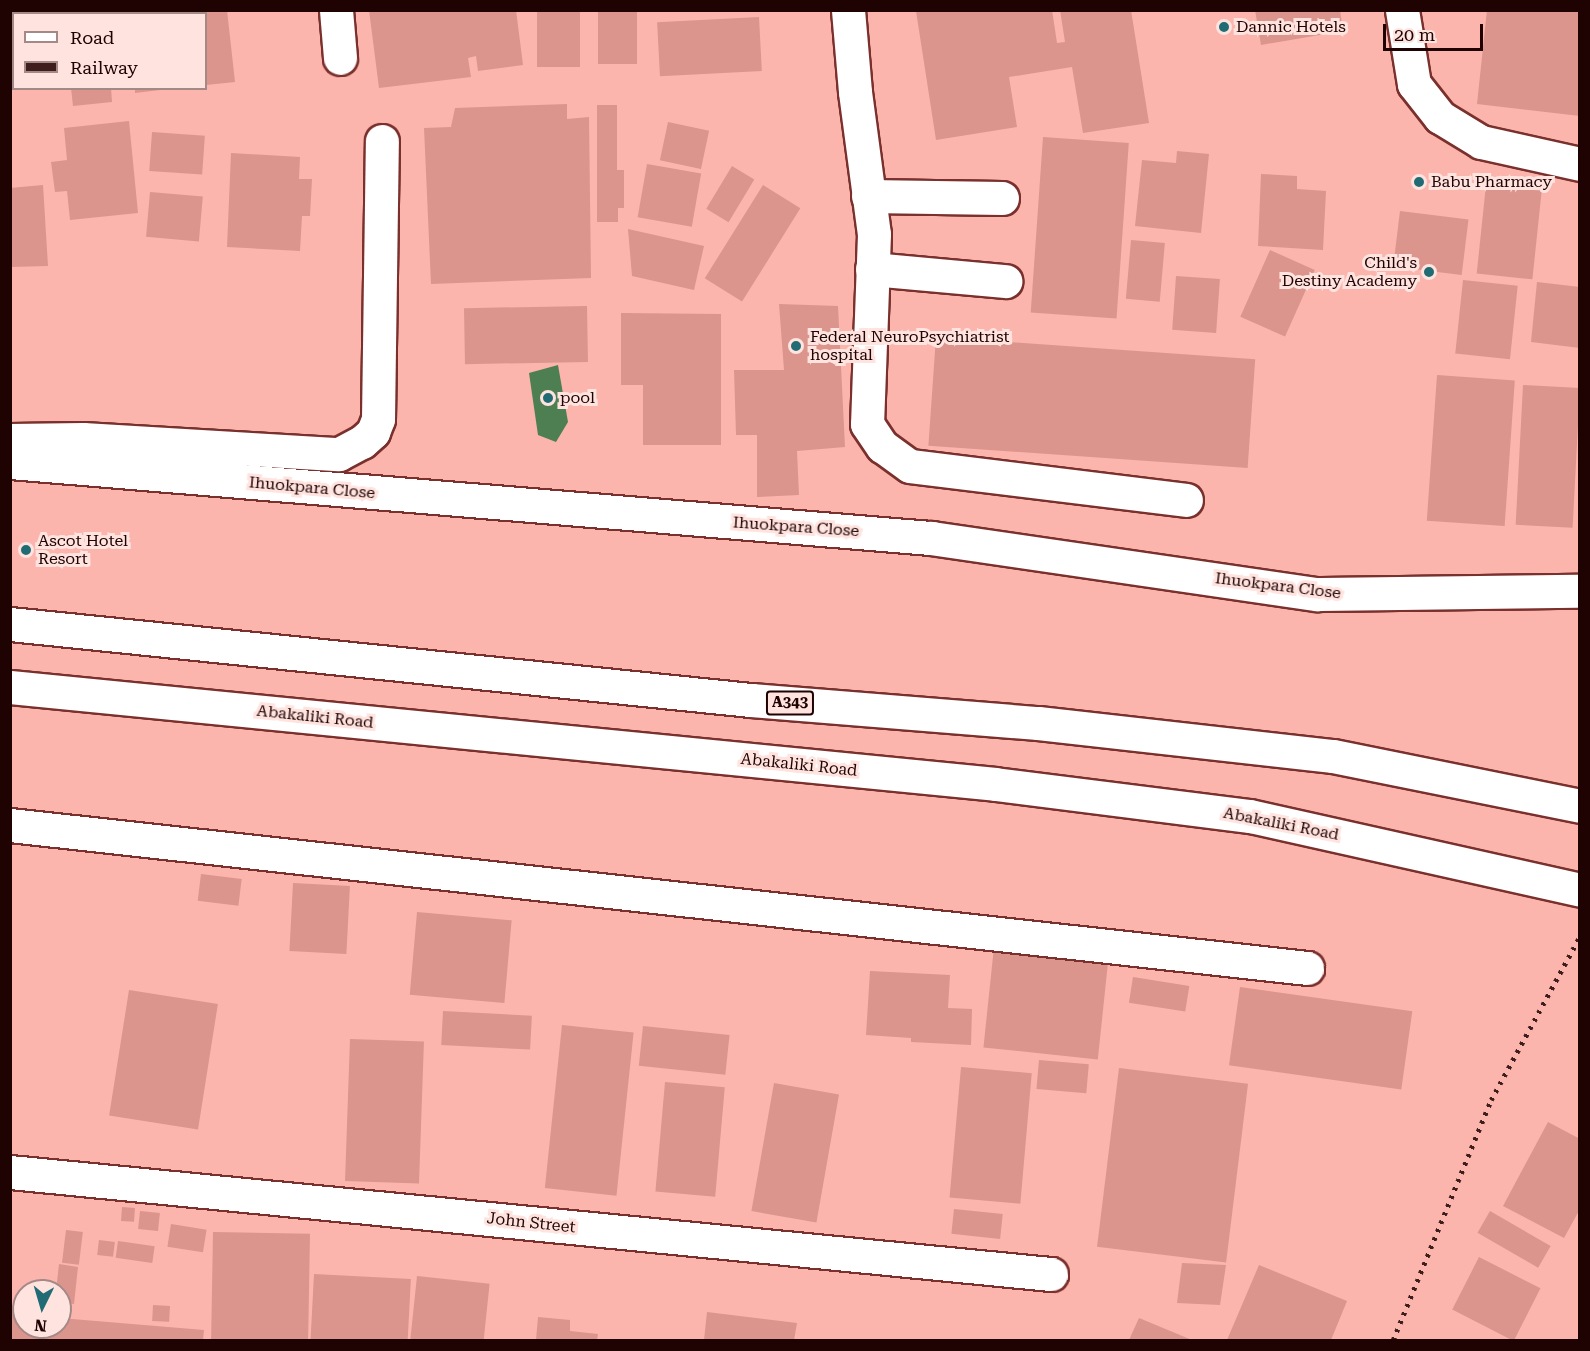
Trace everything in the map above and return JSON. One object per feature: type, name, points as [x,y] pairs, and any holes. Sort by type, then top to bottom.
[{"type":"main road","points":[[336,10],[340,58]]},
{"type":"main road","points":[[848,10],[855,92],[874,234],[867,424],[882,446],[910,466],[1186,500]]},
{"type":"main road","points":[[1402,10],[1414,84],[1440,117],[1481,142],[1580,164]]},
{"type":"main road","points":[[10,440],[82,439],[339,454],[362,442],[373,432],[378,419],[382,141]]},
{"type":"main road","points":[[868,196],[1002,198]]},
{"type":"main road","points":[[872,269],[1005,281]]},
{"type":"main road","name":"Ihuokpara Close","points":[[10,462],[931,538],[1317,594],[1580,591]]},
{"type":"main road","name":"A343","points":[[10,624],[739,699],[1038,723],[1333,756],[1573,804]]},
{"type":"main road","name":"Abakaliki Road","points":[[10,687],[995,784],[1238,815],[1535,878],[1580,890]]},
{"type":"main road","points":[[10,825],[1306,968]]},
{"type":"main road","name":"John Street","points":[[10,1172],[1051,1274]]},
{"type":"shaded area","name":"pool","points":[[558,365],[568,422],[556,442],[538,435],[529,373]]},
{"type":"building","points":[[10,10],[21,10],[21,12],[12,12],[12,82],[10,82]]},
{"type":"building","points":[[63,10],[103,10],[103,12],[63,12]]},
{"type":"building","points":[[121,10],[227,10],[235,82],[207,85],[207,12],[122,12]]},
{"type":"building","points":[[369,10],[516,10],[523,65],[478,71],[476,56],[468,58],[471,77],[379,88]]},
{"type":"building","points":[[537,10],[580,10],[580,67],[537,67]]},
{"type":"building","points":[[598,10],[637,10],[637,64],[598,64]]},
{"type":"building","points":[[1052,10],[1057,43],[1065,42],[1060,10],[1131,10],[1149,123],[1083,133],[1072,67],[1009,77],[1017,127],[936,140],[916,11]]},
{"type":"building","points":[[1255,10],[1340,10],[1343,31],[1261,45]]},
{"type":"building","points":[[1487,10],[1580,10],[1580,116],[1477,104]]},
{"type":"building","points":[[759,17],[762,71],[660,76],[657,22]]},
{"type":"building","points":[[71,90],[111,90],[112,102],[73,106]]},
{"type":"building","points":[[135,90],[160,90],[135,93]]},
{"type":"building","points":[[567,104],[567,119],[589,117],[591,278],[431,284],[424,128],[451,127],[455,108]]},
{"type":"building","points":[[597,105],[617,105],[617,170],[624,170],[624,208],[618,208],[618,222],[597,222]]},
{"type":"building","points":[[129,121],[138,213],[70,220],[67,191],[55,192],[51,162],[67,160],[64,128]]},
{"type":"building","points":[[668,122],[709,131],[701,169],[660,160]]},
{"type":"building","points":[[152,132],[205,136],[202,175],[149,171]]},
{"type":"building","points":[[1043,137],[1129,143],[1117,319],[1031,313]]},
{"type":"building","points":[[1177,151],[1209,154],[1201,233],[1135,226],[1142,160],[1176,163]]},
{"type":"building","points":[[231,153],[300,157],[299,179],[312,179],[310,216],[302,216],[300,251],[227,247]]},
{"type":"building","points":[[647,164],[701,174],[692,227],[638,217]]},
{"type":"building","points":[[732,166],[754,179],[729,222],[706,209]]},
{"type":"building","points":[[1261,174],[1297,176],[1297,189],[1326,191],[1323,250],[1258,246]]},
{"type":"building","points":[[43,185],[48,266],[10,267],[10,188]]},
{"type":"building","points":[[763,185],[800,208],[742,302],[705,278]]},
{"type":"building","points":[[1486,185],[1542,191],[1532,279],[1477,274]]},
{"type":"building","points":[[150,192],[203,197],[199,241],[146,237]]},
{"type":"building","points":[[1400,211],[1468,219],[1462,275],[1393,267]]},
{"type":"building","points":[[628,229],[704,246],[694,290],[632,276]]},
{"type":"building","points":[[1131,240],[1165,243],[1160,302],[1126,299]]},
{"type":"building","points":[[1270,250],[1315,270],[1285,337],[1240,317]]},
{"type":"building","points":[[1176,276],[1220,279],[1216,333],[1172,330]]},
{"type":"building","points":[[1463,280],[1518,286],[1510,359],[1455,354]]},
{"type":"building","points":[[1537,282],[1580,287],[1580,348],[1531,342]]},
{"type":"building","points":[[779,304],[838,306],[845,447],[797,451],[799,495],[757,497],[757,435],[736,435],[734,370],[784,370]]},
{"type":"building","points":[[587,306],[588,362],[465,364],[464,308]]},
{"type":"building","points":[[621,313],[721,314],[721,445],[643,445],[643,385],[621,385]]},
{"type":"building","points":[[936,337],[1255,359],[1248,468],[928,446]]},
{"type":"building","points":[[1437,375],[1515,380],[1505,526],[1427,521]]},
{"type":"building","points":[[1523,385],[1580,388],[1573,528],[1516,525]]},
{"type":"building","points":[[201,874],[242,879],[238,906],[198,901]]},
{"type":"building","points":[[293,883],[350,886],[346,954],[289,951]]},
{"type":"building","points":[[417,912],[512,920],[504,1003],[410,995]]},
{"type":"building","points":[[994,947],[1108,959],[1098,1059],[983,1047]]},
{"type":"building","points":[[870,971],[950,975],[948,1008],[972,1009],[971,1045],[911,1042],[911,1038],[866,1035]]},
{"type":"building","points":[[1133,977],[1189,986],[1185,1012],[1129,1003]]},
{"type":"building","points":[[1240,987],[1412,1011],[1401,1089],[1229,1065]]},
{"type":"building","points":[[129,990],[218,1004],[198,1130],[109,1115]]},
{"type":"building","points":[[443,1011],[532,1016],[530,1050],[441,1045]]},
{"type":"building","points":[[562,1025],[634,1033],[616,1196],[545,1188]]},
{"type":"building","points":[[643,1026],[730,1035],[725,1075],[639,1066]]},
{"type":"building","points":[[350,1039],[424,1042],[419,1183],[345,1181]]},
{"type":"building","points":[[1039,1060],[1089,1064],[1086,1093],[1036,1089]]},
{"type":"building","points":[[961,1067],[1032,1073],[1020,1204],[950,1198]]},
{"type":"building","points":[[1119,1068],[1248,1084],[1226,1263],[1097,1247]]},
{"type":"building","points":[[665,1082],[725,1087],[715,1197],[655,1192]]},
{"type":"building","points":[[774,1083],[839,1094],[816,1222],[751,1211]]},
{"type":"building","points":[[1548,1122],[1580,1139],[1580,1209],[1564,1238],[1503,1206]]},
{"type":"building","points":[[122,1207],[135,1208],[134,1222],[121,1221]]},
{"type":"building","points":[[954,1209],[1003,1214],[1000,1239],[951,1234]]},
{"type":"building","points":[[140,1211],[160,1213],[158,1231],[138,1229]]},
{"type":"building","points":[[1490,1211],[1551,1246],[1538,1268],[1478,1233]]},
{"type":"building","points":[[171,1224],[207,1230],[203,1252],[167,1247]]},
{"type":"building","points":[[66,1230],[83,1232],[79,1265],[62,1263]]},
{"type":"building","points":[[213,1232],[310,1234],[308,1340],[211,1340]]},
{"type":"building","points":[[99,1240],[115,1242],[113,1257],[97,1255]]},
{"type":"building","points":[[118,1241],[155,1246],[152,1263],[116,1258]]},
{"type":"building","points":[[1479,1257],[1540,1288],[1514,1340],[1452,1310]]},
{"type":"building","points":[[1182,1263],[1226,1265],[1220,1305],[1177,1303]]},
{"type":"building","points":[[59,1264],[78,1267],[74,1304],[72,1304],[72,1279],[57,1279]]},
{"type":"building","points":[[1259,1265],[1347,1301],[1331,1340],[1227,1340]]},
{"type":"building","points":[[314,1274],[411,1279],[408,1340],[311,1340]]},
{"type":"building","points":[[417,1276],[490,1284],[484,1340],[410,1340]]},
{"type":"building","points":[[153,1305],[170,1306],[169,1322],[152,1321]]},
{"type":"building","points":[[707,1312],[797,1323],[794,1340],[704,1340]]},
{"type":"building","points":[[10,1314],[12,1314],[12,1339],[72,1339],[72,1319],[204,1330],[203,1340],[10,1340]]},
{"type":"building","points":[[538,1317],[570,1320],[570,1331],[598,1334],[597,1340],[536,1340]]},
{"type":"building","points":[[1139,1318],[1192,1340],[1129,1340]]},
{"type":"railway","points":[[1393,1340],[1491,1100],[1580,936]]},
{"type":"place","name":"Dannic Hotels","points":[[1224,27]]},
{"type":"place","name":"Babu Pharmacy","points":[[1419,182]]},
{"type":"place","name":"Child's Destiny Academy","points":[[1429,272]]},
{"type":"place","name":"Federal NeuroPsychiatrist hospital","points":[[796,346]]},
{"type":"place","name":"pool","points":[[548,398]]},
{"type":"place","name":"Ascot Hotel Resort","points":[[26,550]]}]
